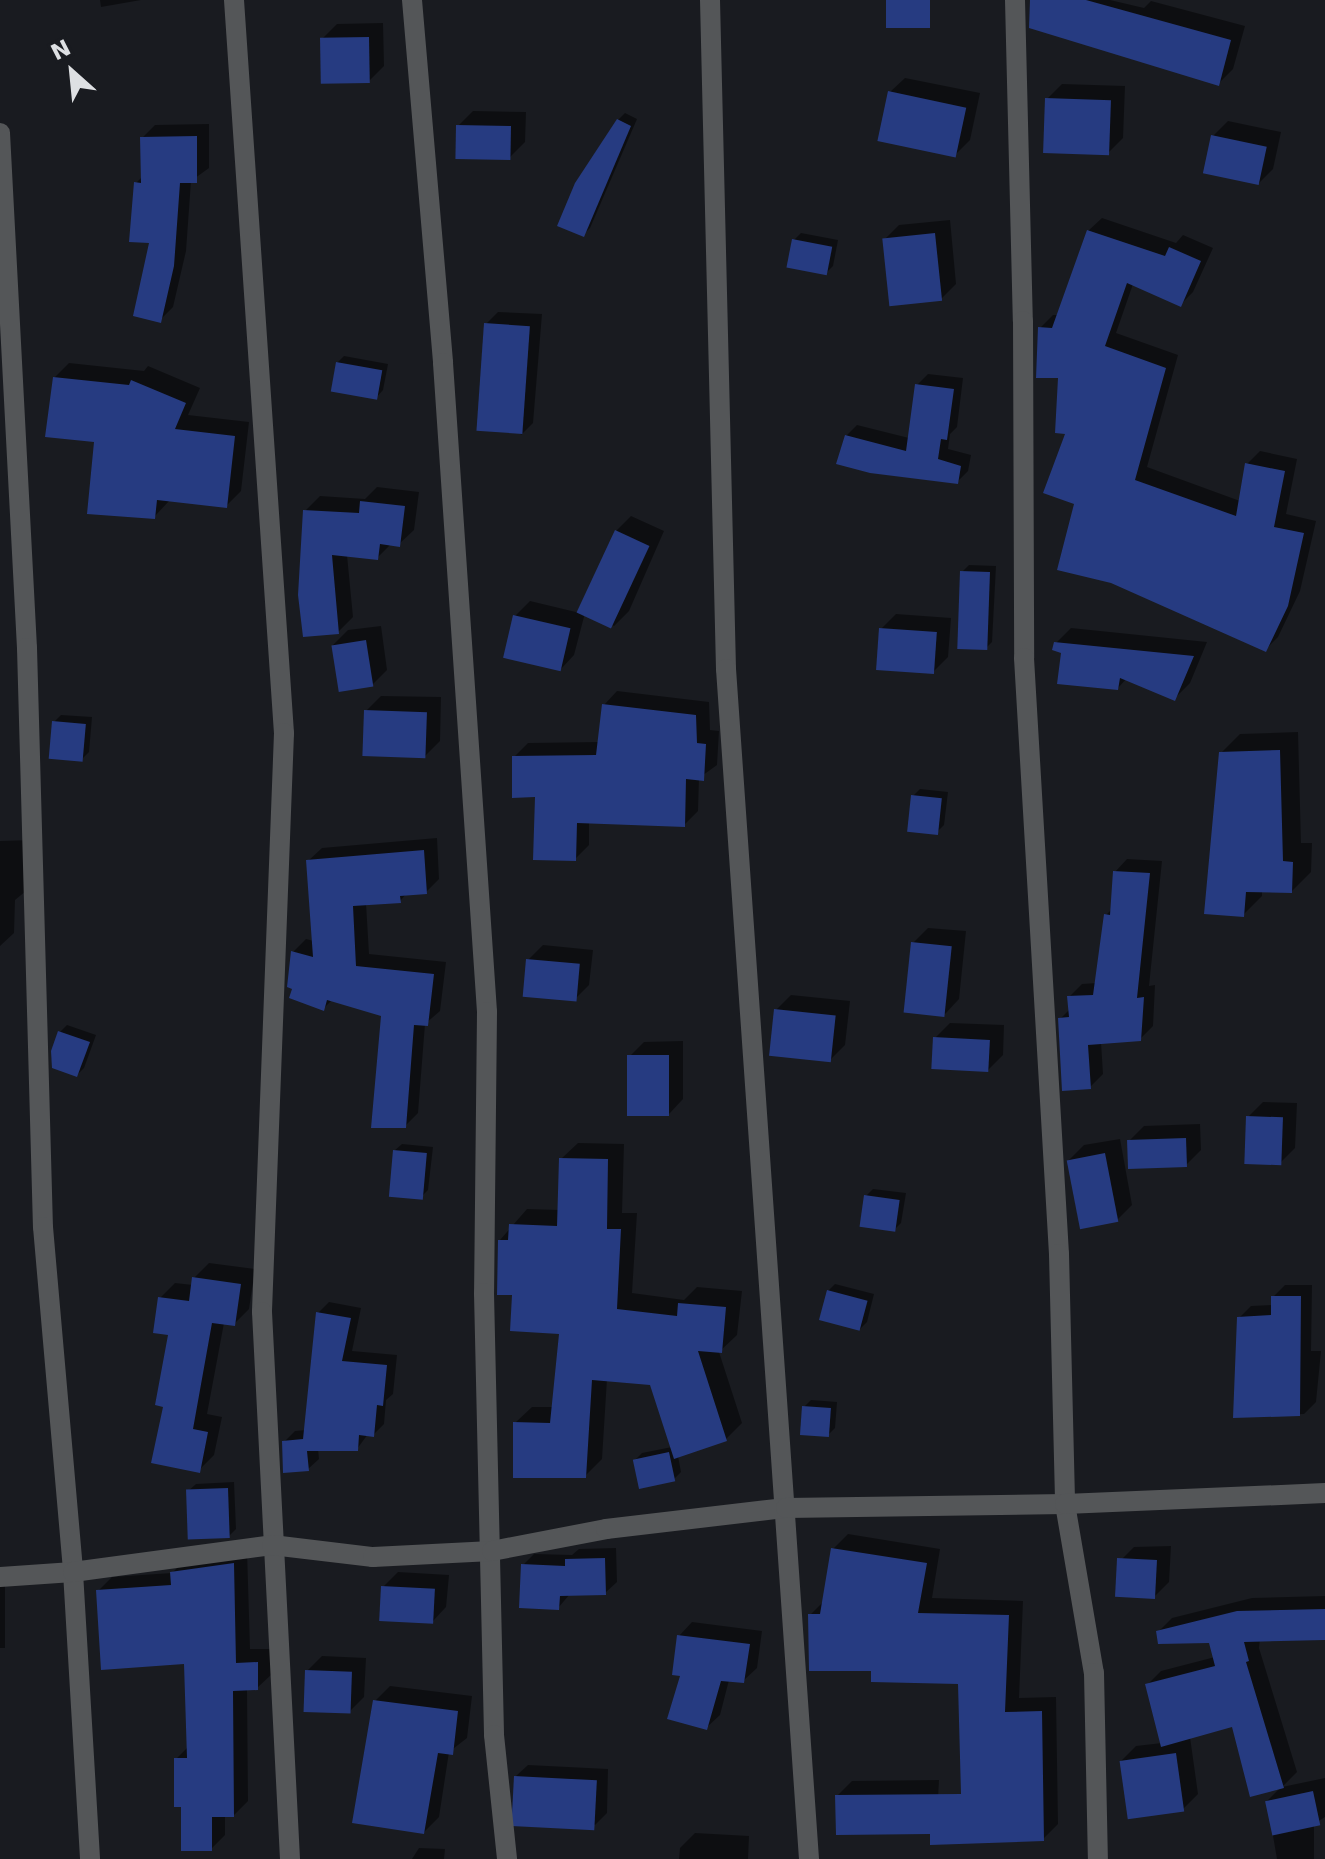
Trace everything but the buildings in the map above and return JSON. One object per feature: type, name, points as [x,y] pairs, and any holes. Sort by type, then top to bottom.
[{"type":"street","points":[[234,0],[284,733],[263,1248],[272,1545],[290,1859]]},
{"type":"street","points":[[412,0],[443,363],[487,1012],[484,1293],[494,1735],[507,1859]]},
{"type":"street","points":[[710,0],[726,669],[809,1859]]},
{"type":"street","points":[[1015,0],[1023,321],[1024,658],[1059,1254],[1065,1504],[1094,1673],[1098,1859]]},
{"type":"street","points":[[0,133],[27,648],[43,1227],[73,1572],[90,1859]]},
{"type":"street","points":[[0,1577],[73,1572],[272,1545],[373,1557],[492,1551],[606,1529],[786,1508],[1065,1504],[1325,1493]]}]
